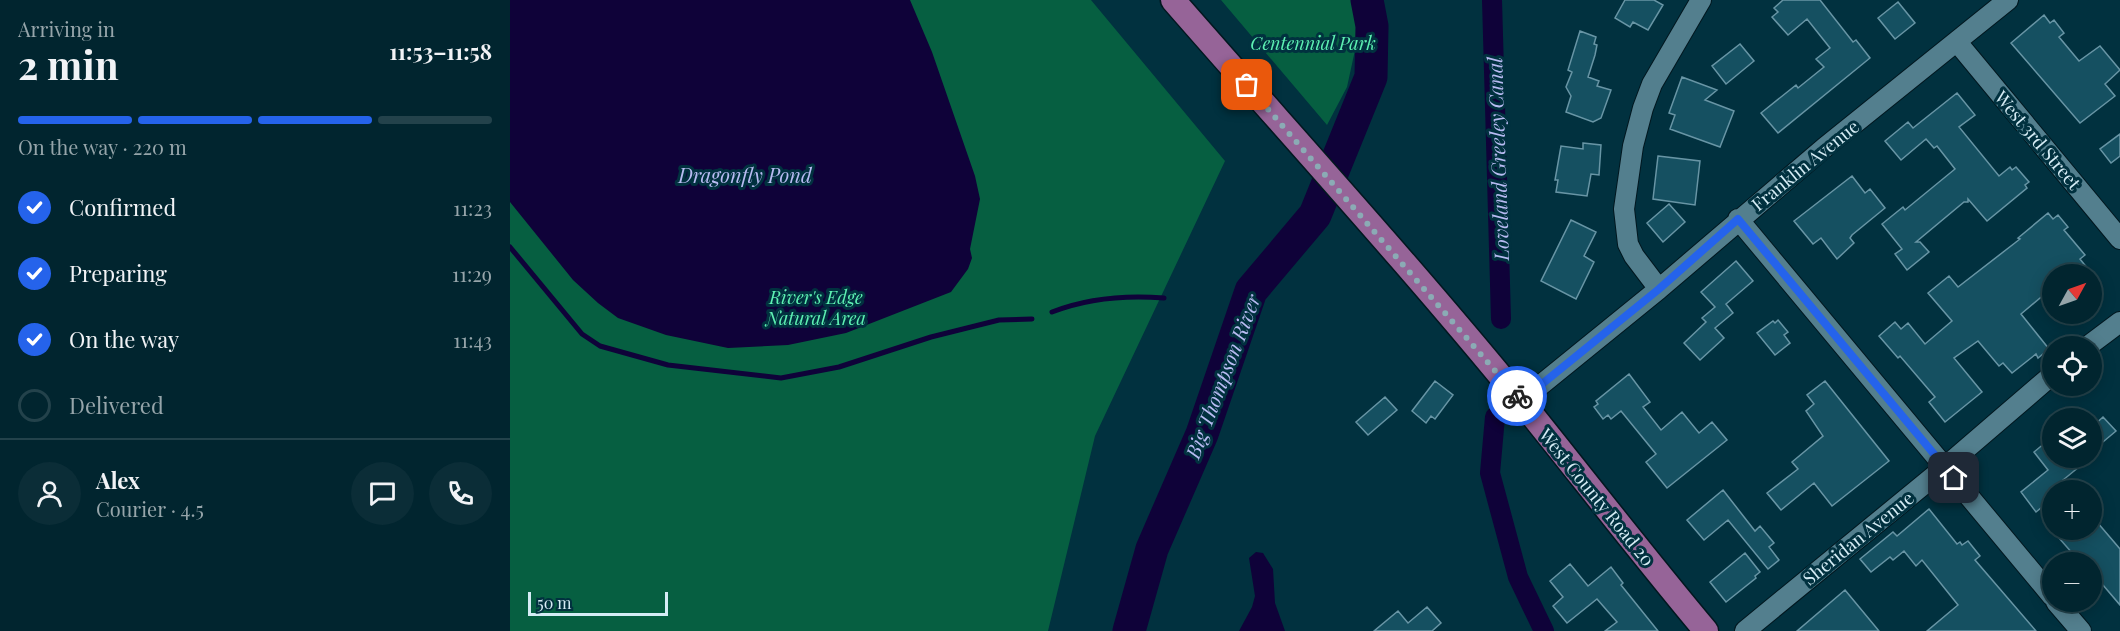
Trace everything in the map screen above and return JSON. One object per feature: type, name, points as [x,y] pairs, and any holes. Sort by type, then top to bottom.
[{"type":"main road","name":"West County Road 20","points":[[1173,0],[1521,401],[1706,631]]},
{"type":"street","points":[[1659,289],[1634,256],[1628,244],[1624,209],[1633,146],[1652,84],[1701,0]]},
{"type":"street","name":"Franklin Avenue","points":[[1521,401],[1659,289],[1738,219],[2008,0]]},
{"type":"street","name":"West 3rd Street","points":[[1957,42],[2120,239]]},
{"type":"street","points":[[1738,219],[2042,584]]},
{"type":"street","points":[[2101,336],[2120,322]]},
{"type":"street","name":"Sheridan Avenue","points":[[1745,631],[1945,467],[2042,384]]},
{"type":"street","points":[[2065,612],[2081,631]]},
{"type":"green space","name":"River's Edge Natural Area","points":[[510,0],[1091,0],[1225,161],[1095,436],[1048,631],[510,631]]},
{"type":"green space","name":"Centennial Park","points":[[1221,0],[1357,0],[1357,41],[1347,87],[1327,125]]},
{"type":"water","name":"Dragonfly Pond","points":[[510,0],[910,0],[932,52],[975,176],[980,199],[970,249],[972,258],[968,269],[951,292],[846,333],[788,345],[728,348],[666,335],[618,318],[573,280],[510,202]]},
{"type":"water","points":[[1256,552],[1263,553],[1273,569],[1275,603],[1285,631],[1239,631],[1252,607],[1255,596],[1249,558]]},
{"type":"building","points":[[1625,0],[1654,0],[1663,5],[1648,30],[1633,22],[1630,27],[1615,18]]},
{"type":"building","points":[[1783,0],[1820,0],[1853,42],[1856,40],[1870,58],[1778,133],[1761,113],[1796,85],[1798,88],[1824,67],[1816,59],[1830,48],[1807,19],[1788,35],[1772,17],[1778,12],[1774,8]]},
{"type":"building","points":[[1898,2],[1915,23],[1895,39],[1878,18]]},
{"type":"building","points":[[2044,15],[2050,23],[2054,20],[2064,33],[2059,37],[2079,61],[2100,46],[2120,70],[2105,84],[2115,96],[2080,123],[2011,43]]},
{"type":"building","points":[[1580,31],[1596,37],[1595,55],[1588,77],[1599,81],[1597,86],[1611,90],[1601,118],[1593,122],[1566,112],[1571,96],[1566,87],[1572,72],[1568,70]]},
{"type":"building","points":[[1740,44],[1754,61],[1726,84],[1712,66]]},
{"type":"building","points":[[1682,77],[1717,90],[1705,100],[1734,111],[1720,147],[1670,129],[1675,115],[1669,113]]},
{"type":"building","points":[[1957,93],[1975,115],[1959,127],[1999,176],[2010,167],[2012,170],[2016,167],[2029,182],[2025,185],[2027,188],[1987,221],[1968,199],[1968,202],[1964,202],[1916,242],[1920,242],[1929,252],[1907,270],[1895,254],[1902,249],[1882,224],[1903,207],[1905,210],[1955,169],[1937,146],[1934,148],[1926,139],[1901,160],[1885,141],[1908,122],[1913,128]]},
{"type":"building","points":[[2120,134],[2120,156],[2111,163],[2100,149]]},
{"type":"building","points":[[1583,143],[1601,145],[1599,175],[1591,174],[1587,196],[1556,192],[1558,180],[1555,180],[1561,146],[1583,149]]},
{"type":"building","points":[[1658,156],[1700,161],[1695,205],[1653,199]]},
{"type":"building","points":[[1852,176],[1865,193],[1870,189],[1885,208],[1852,235],[1850,238],[1854,243],[1837,259],[1821,238],[1813,244],[1794,221]]},
{"type":"building","points":[[1669,204],[1685,222],[1663,242],[1647,223]]},
{"type":"building","points":[[2048,213],[2053,219],[2058,215],[2068,227],[2064,230],[2085,255],[2080,259],[2084,264],[2042,264],[2042,296],[2021,314],[2042,340],[2042,355],[2038,358],[2036,354],[2012,373],[2003,363],[1999,366],[1978,341],[1954,358],[1982,392],[1945,422],[1929,402],[1935,397],[1900,356],[1898,358],[1879,336],[1895,322],[1901,329],[1908,323],[1925,344],[1952,321],[1928,293],[1949,276],[1958,287],[2020,239],[2018,238]]},
{"type":"building","points":[[1571,220],[1596,232],[1584,256],[1594,262],[1576,299],[1541,281]]},
{"type":"building","points":[[1736,261],[1753,281],[1726,304],[1733,313],[1715,328],[1724,338],[1700,360],[1684,343],[1706,322],[1702,318],[1715,307],[1701,292]]},
{"type":"building","points":[[1778,320],[1788,332],[1784,335],[1790,343],[1775,355],[1757,333]]},
{"type":"building","points":[[1629,374],[1650,402],[1643,407],[1661,430],[1682,412],[1699,433],[1712,422],[1727,440],[1667,488],[1646,462],[1656,454],[1621,411],[1611,419],[1608,415],[1603,419],[1594,407],[1598,404],[1596,401]]},
{"type":"building","points":[[1435,381],[1453,395],[1435,419],[1431,416],[1426,423],[1412,411]]},
{"type":"building","points":[[1825,381],[1889,461],[1832,506],[1814,483],[1781,510],[1767,493],[1798,469],[1792,462],[1823,436],[1806,411],[1814,404],[1807,395]]},
{"type":"building","points":[[1385,397],[1397,410],[1368,435],[1356,422]]},
{"type":"building","points":[[2102,418],[2116,431],[2102,443]]},
{"type":"building","points":[[2042,445],[2042,462],[2034,452]]},
{"type":"building","points":[[2046,468],[2078,468],[2063,480],[2042,480],[2042,507],[2036,512],[2021,492],[2048,470]]},
{"type":"building","points":[[1723,490],[1755,531],[1760,526],[1774,543],[1769,547],[1779,560],[1768,569],[1728,520],[1704,540],[1687,520]]},
{"type":"building","points":[[1929,509],[1957,544],[1960,542],[1962,545],[1968,541],[1980,556],[1975,560],[2036,631],[1927,631],[1958,605],[1922,560],[1916,566],[1904,551],[1893,560],[1890,557],[1871,572],[1860,559],[1893,532],[1897,536]]},
{"type":"building","points":[[2102,528],[2120,549],[2120,605],[2102,584],[2102,552],[2071,552],[2061,540],[2102,540]]},
{"type":"building","points":[[1745,553],[1760,572],[1755,576],[1756,578],[1726,602],[1710,582]]},
{"type":"building","points":[[1570,564],[1588,586],[1611,567],[1623,583],[1621,585],[1658,631],[1605,631],[1617,622],[1597,599],[1567,623],[1553,606],[1563,597],[1550,581]]},
{"type":"building","points":[[1845,590],[1879,631],[1797,631]]},
{"type":"building","points":[[1427,607],[1441,623],[1432,631],[1374,631],[1398,611],[1408,623]]},
{"type":"waterway","name":"Big Thompson River","points":[[1129,631],[1152,549],[1202,434],[1251,291],[1315,215],[1371,77],[1372,26],[1367,0]]},
{"type":"waterway","name":"Loveland Greeley Canal","points":[[1492,0],[1501,319]]},
{"type":"waterway","points":[[510,247],[582,334],[600,346],[668,365],[781,378],[839,367],[931,337],[999,320],[1032,319]]},
{"type":"waterway","points":[[1052,312],[1079,303],[1107,299],[1164,298]]},
{"type":"waterway","name":"Loveland Greeley Canal","points":[[1495,417],[1490,473],[1518,577],[1544,631]]},
{"type":"way so far","points":[[1247,85],[1517,396]]},
{"type":"route","points":[[1517,396],[1521,401],[1659,289],[1738,219],[1954,478]]}]
